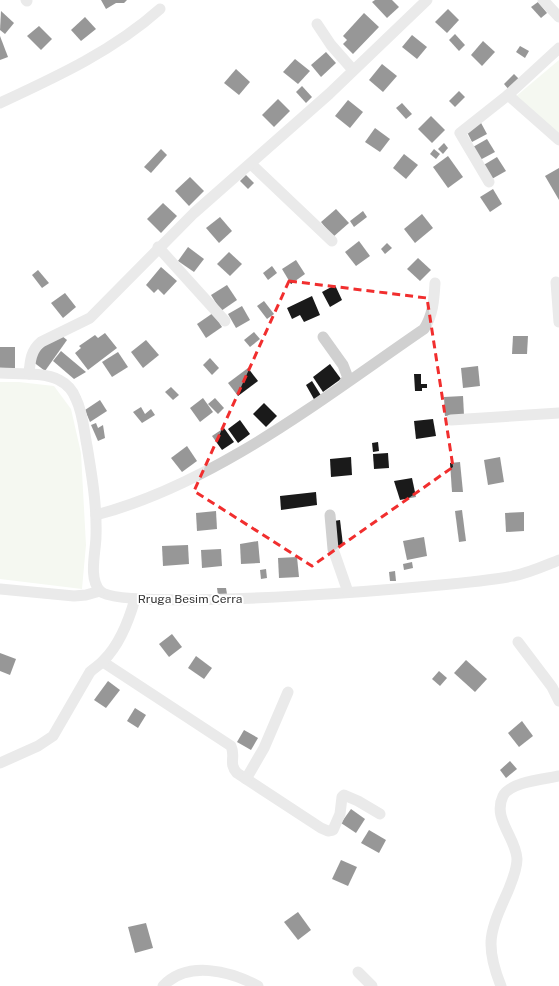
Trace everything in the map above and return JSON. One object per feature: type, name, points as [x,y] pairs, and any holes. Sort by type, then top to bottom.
[{"type":"street","points":[[29,374],[35,347],[41,342],[90,318],[158,247],[194,213],[353,70],[427,0]]},
{"type":"street","points":[[542,0],[559,17]]},
{"type":"street","points":[[0,103],[59,76],[120,41],[160,9]]},
{"type":"street","points":[[317,24],[331,45],[353,70]]},
{"type":"street","points":[[489,182],[460,133],[508,96],[559,48]]},
{"type":"street","points":[[508,96],[559,140]]},
{"type":"street","points":[[249,165],[320,237]]},
{"type":"street","points":[[249,165],[332,241]]},
{"type":"street","points":[[158,247],[225,322]]},
{"type":"street","points":[[556,282],[559,322]]},
{"type":"street","points":[[96,515],[120,509],[167,490],[214,467],[255,443],[424,329],[431,312],[435,283]]},
{"type":"street","points":[[323,337],[346,371],[348,378],[344,383]]},
{"type":"street","points":[[0,373],[29,374],[57,378],[65,383],[76,400],[86,442],[96,515],[94,575],[100,591],[86,595],[74,596],[0,589]]},
{"type":"street","points":[[451,420],[559,413]]},
{"type":"street","points":[[330,515],[333,549],[348,592]]},
{"type":"street","name":"Rruga Besim Cerra","points":[[100,591],[108,595],[135,599],[250,599],[348,592],[512,576],[559,560]]},
{"type":"street","points":[[0,764],[38,746],[53,736],[90,672],[97,664],[103,662],[122,634],[135,599]]},
{"type":"street","points":[[518,642],[552,687],[559,701]]},
{"type":"street","points":[[103,662],[231,746],[234,753],[232,763],[233,769],[321,828],[328,831],[333,830],[336,825],[342,797],[344,795],[358,801],[380,814]]},
{"type":"street","points":[[246,779],[264,748],[288,692]]},
{"type":"street","points":[[501,986],[493,967],[490,944],[494,922],[512,882],[517,860],[515,848],[502,821],[501,804],[503,796],[508,790],[515,786],[559,776]]},
{"type":"street","points":[[163,986],[177,976],[190,972],[206,970],[238,976],[258,986]]},
{"type":"street","points":[[358,972],[372,986]]},
{"type":"highlighted area","points":[[289,281],[427,298],[453,467],[312,566],[194,491]]},
{"type":"green space","points":[[559,60],[559,139],[514,98]]},
{"type":"green space","points":[[0,382],[19,382],[54,386],[71,409],[81,453],[86,545],[82,589],[0,579]]},
{"type":"building","points":[[101,0],[127,0],[124,3],[116,3],[106,9]]},
{"type":"building","points":[[375,0],[392,0],[399,7],[387,18],[372,2]]},
{"type":"building","points":[[538,2],[547,13],[541,18],[531,7]]},
{"type":"building","points":[[448,9],[459,20],[447,33],[435,22]]},
{"type":"building","points":[[1,11],[14,23],[5,34],[0,30]]},
{"type":"building","points":[[364,13],[379,27],[353,54],[343,44],[347,40],[343,36]]},
{"type":"building","points":[[85,17],[96,29],[81,41],[71,30]]},
{"type":"building","points":[[39,26],[52,39],[41,50],[27,36]]},
{"type":"building","points":[[455,34],[465,45],[459,51],[449,40]]},
{"type":"building","points":[[412,35],[427,47],[417,59],[402,47]]},
{"type":"building","points":[[0,36],[8,57],[0,60]]},
{"type":"building","points":[[483,41],[495,52],[482,66],[471,55]]},
{"type":"building","points":[[520,46],[529,51],[525,58],[516,52]]},
{"type":"building","points":[[326,52],[336,63],[321,77],[311,65]]},
{"type":"building","points":[[295,59],[310,71],[298,84],[283,72]]},
{"type":"building","points":[[382,64],[397,76],[383,92],[369,80]]},
{"type":"building","points":[[236,69],[250,82],[239,95],[224,83]]},
{"type":"building","points":[[514,74],[520,80],[510,91],[504,84]]},
{"type":"building","points":[[302,86],[312,97],[306,103],[296,92]]},
{"type":"building","points":[[459,91],[465,97],[455,107],[449,101]]},
{"type":"building","points":[[278,99],[290,111],[274,127],[262,115]]},
{"type":"building","points":[[348,100],[363,112],[350,128],[335,116]]},
{"type":"building","points":[[402,103],[412,114],[406,119],[396,108]]},
{"type":"building","points":[[431,116],[445,130],[432,143],[418,129]]},
{"type":"building","points":[[480,121],[487,134],[472,142],[465,128]]},
{"type":"building","points":[[375,128],[390,139],[380,152],[365,142]]},
{"type":"building","points":[[487,139],[495,152],[480,160],[473,147]]},
{"type":"building","points":[[444,143],[448,148],[443,154],[438,149]]},
{"type":"building","points":[[161,149],[167,155],[151,173],[144,167]]},
{"type":"building","points":[[434,149],[440,154],[436,159],[430,154]]},
{"type":"building","points":[[404,154],[418,165],[406,179],[393,168]]},
{"type":"building","points":[[448,156],[463,177],[448,188],[433,167]]},
{"type":"building","points":[[497,157],[506,171],[490,180],[482,166]]},
{"type":"building","points":[[559,168],[559,200],[545,176]]},
{"type":"building","points":[[246,175],[254,183],[248,189],[240,181]]},
{"type":"building","points":[[190,177],[204,191],[189,206],[175,191]]},
{"type":"building","points":[[493,189],[502,204],[490,212],[480,197]]},
{"type":"building","points":[[163,203],[177,216],[161,233],[147,219]]},
{"type":"building","points":[[336,209],[349,223],[333,237],[321,222]]},
{"type":"building","points":[[363,211],[367,217],[354,227],[350,221]]},
{"type":"building","points":[[422,214],[433,228],[415,243],[404,229]]},
{"type":"building","points":[[220,217],[232,231],[219,243],[206,228]]},
{"type":"building","points":[[359,241],[370,256],[356,266],[345,252]]},
{"type":"building","points":[[387,243],[392,248],[385,254],[381,249]]},
{"type":"building","points":[[188,247],[204,259],[194,272],[178,261]]},
{"type":"building","points":[[229,252],[242,264],[230,276],[217,264]]},
{"type":"building","points":[[418,258],[431,270],[420,281],[407,269]]},
{"type":"building","points":[[296,260],[305,274],[291,284],[282,269]]},
{"type":"building","points":[[272,266],[277,273],[268,280],[263,273]]},
{"type":"building","points":[[161,267],[177,281],[164,295],[158,289],[154,293],[146,285]]},
{"type":"building","points":[[38,270],[49,283],[42,288],[32,275]]},
{"type":"building","points":[[227,285],[237,300],[221,311],[211,295]]},
{"type":"building","points":[[335,285],[342,300],[330,307],[322,292]]},
{"type":"building","points":[[65,293],[76,307],[63,318],[51,303]]},
{"type":"building","points":[[312,296],[320,315],[304,322],[300,315],[292,319],[287,308]]},
{"type":"building","points":[[264,301],[274,314],[267,319],[257,306]]},
{"type":"building","points":[[242,306],[250,320],[236,328],[228,314]]},
{"type":"building","points":[[213,313],[222,327],[206,338],[197,324]]},
{"type":"building","points":[[254,332],[260,339],[250,347],[244,340]]},
{"type":"building","points":[[105,333],[117,348],[88,370],[75,353],[81,348],[79,346],[95,335],[98,338]]},
{"type":"building","points":[[62,336],[67,340],[45,371],[32,361],[36,354],[50,341]]},
{"type":"building","points":[[513,336],[528,336],[527,354],[512,354]]},
{"type":"building","points":[[146,340],[159,355],[143,368],[131,352]]},
{"type":"building","points":[[0,347],[15,347],[15,368],[0,368]]},
{"type":"building","points":[[61,351],[86,372],[74,379],[53,361]]},
{"type":"building","points":[[118,352],[128,367],[112,377],[102,362]]},
{"type":"building","points":[[210,358],[219,368],[212,375],[203,365]]},
{"type":"building","points":[[330,364],[341,379],[323,392],[313,377]]},
{"type":"building","points":[[478,366],[480,386],[463,388],[461,368]]},
{"type":"building","points":[[248,368],[258,381],[238,396],[228,383]]},
{"type":"building","points":[[414,374],[421,374],[421,384],[427,384],[427,388],[422,388],[422,391],[415,391]]},
{"type":"building","points":[[312,381],[322,397],[315,401],[306,385]]},
{"type":"building","points":[[171,387],[179,395],[173,400],[165,392]]},
{"type":"building","points":[[463,396],[464,415],[445,416],[444,397]]},
{"type":"building","points":[[203,398],[213,412],[200,422],[190,408]]},
{"type":"building","points":[[215,398],[224,408],[218,414],[208,404]]},
{"type":"building","points":[[100,400],[107,411],[90,422],[85,410]]},
{"type":"building","points":[[264,403],[277,416],[266,427],[253,414]]},
{"type":"building","points":[[141,407],[145,414],[151,409],[155,415],[142,423],[133,412]]},
{"type":"building","points":[[433,419],[436,436],[416,439],[414,421]]},
{"type":"building","points":[[240,420],[250,434],[238,443],[228,429]]},
{"type":"building","points":[[96,423],[98,428],[103,425],[105,438],[98,441],[91,425]]},
{"type":"building","points":[[224,428],[234,442],[222,450],[212,436]]},
{"type":"building","points":[[378,442],[379,451],[373,452],[372,443]]},
{"type":"building","points":[[187,446],[197,461],[182,472],[171,458]]},
{"type":"building","points":[[388,453],[389,468],[374,469],[373,454]]},
{"type":"building","points":[[351,457],[352,475],[331,477],[330,459]]},
{"type":"building","points":[[500,457],[504,482],[488,485],[484,460]]},
{"type":"building","points":[[460,462],[463,492],[452,492],[450,463]]},
{"type":"building","points":[[412,478],[416,497],[400,500],[394,481]]},
{"type":"building","points":[[316,492],[317,505],[281,510],[280,496]]},
{"type":"building","points":[[462,510],[466,541],[459,542],[455,511]]},
{"type":"building","points":[[216,511],[217,529],[197,531],[196,513]]},
{"type":"building","points":[[524,512],[524,531],[506,532],[505,513]]},
{"type":"building","points":[[340,520],[343,545],[337,546],[334,521]]},
{"type":"building","points":[[424,537],[427,556],[407,560],[403,541]]},
{"type":"building","points":[[258,541],[260,563],[241,564],[240,544]]},
{"type":"building","points":[[188,545],[189,564],[163,566],[162,546]]},
{"type":"building","points":[[221,549],[222,566],[202,568],[201,550]]},
{"type":"building","points":[[297,557],[299,577],[279,578],[278,558]]},
{"type":"building","points":[[412,562],[413,568],[404,570],[403,564]]},
{"type":"building","points":[[266,569],[267,578],[261,579],[260,570]]},
{"type":"building","points":[[395,571],[396,581],[390,581],[389,572]]},
{"type":"building","points":[[217,588],[226,588],[227,594],[218,595]]},
{"type":"building","points":[[172,634],[182,647],[169,657],[159,644]]},
{"type":"building","points":[[0,653],[16,659],[10,675],[0,671]]},
{"type":"building","points":[[196,656],[212,668],[204,679],[188,668]]},
{"type":"building","points":[[466,660],[487,679],[475,692],[454,673]]},
{"type":"building","points":[[439,671],[447,678],[440,686],[432,679]]},
{"type":"building","points":[[108,681],[120,690],[106,708],[94,700]]},
{"type":"building","points":[[135,708],[146,715],[138,728],[127,721]]},
{"type":"building","points":[[522,721],[533,736],[519,747],[508,733]]},
{"type":"building","points":[[244,730],[258,738],[251,750],[237,742]]},
{"type":"building","points":[[510,761],[517,769],[506,778],[500,770]]},
{"type":"building","points":[[351,809],[365,819],[356,833],[341,823]]},
{"type":"building","points":[[369,830],[386,840],[379,853],[361,843]]},
{"type":"building","points":[[341,860],[357,867],[348,886],[332,879]]},
{"type":"building","points":[[298,912],[311,930],[298,940],[284,922]]},
{"type":"building","points":[[146,923],[153,948],[135,953],[128,927]]}]
